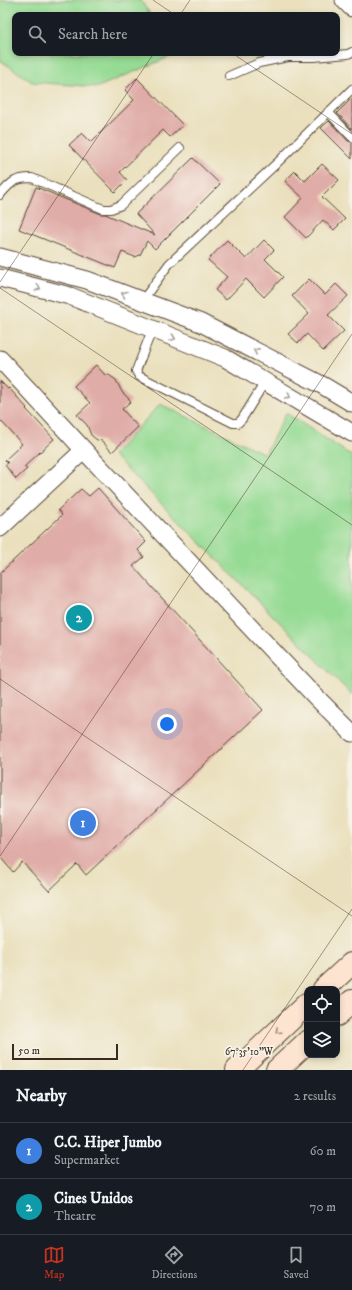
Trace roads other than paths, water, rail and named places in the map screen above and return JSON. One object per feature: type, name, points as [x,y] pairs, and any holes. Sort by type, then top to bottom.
[{"type":"street","points":[[344,0],[352,8]]},
{"type":"street","points":[[0,257],[87,280],[201,323],[322,385],[352,403]]},
{"type":"street","points":[[0,278],[70,296],[225,358],[352,433]]},
{"type":"street","points":[[0,359],[315,696],[352,733]]},
{"type":"street","points":[[0,528],[84,450]]},
{"type":"street","points":[[327,986],[352,963]]},
{"type":"street","points":[[340,1012],[352,1001]]},
{"type":"street","points":[[237,1070],[304,1007]]},
{"type":"street","points":[[277,1070],[304,1045]]},
{"type":"lane","points":[[340,55],[352,52]]},
{"type":"lane","points":[[228,76],[259,64],[288,57],[325,56]]},
{"type":"lane","points":[[142,301],[169,264],[352,89]]},
{"type":"lane","points":[[328,112],[352,136]]},
{"type":"lane","points":[[0,195],[10,184],[21,178],[32,178],[103,209],[111,209],[121,205],[180,148]]},
{"type":"lane","points":[[152,330],[136,371],[139,376],[233,423],[238,423],[242,419],[264,382]]},
{"type":"place","name":"Cines Unidos","points":[[79,618]]},
{"type":"place","name":"C.C. Hiper Jumbo","points":[[83,823]]}]
